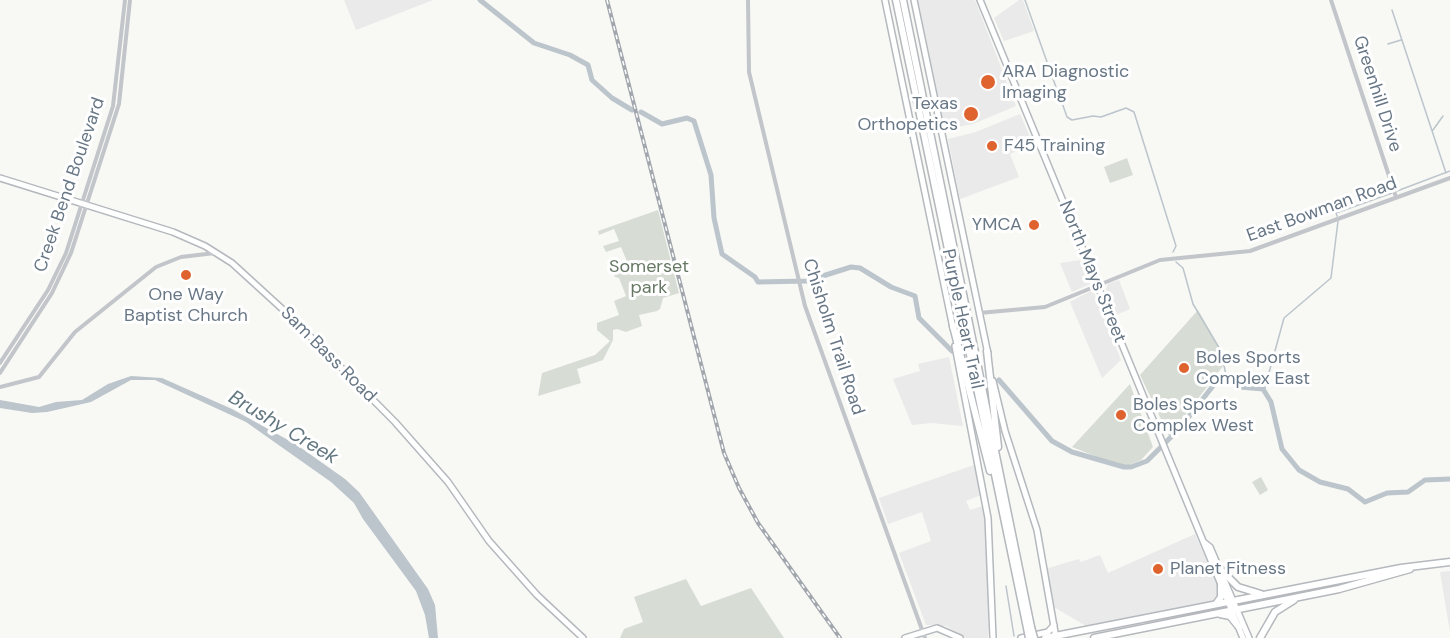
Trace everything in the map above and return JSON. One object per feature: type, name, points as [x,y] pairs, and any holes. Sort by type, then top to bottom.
[{"type":"highway","name":"Purple Heart Trail","points":[[896,0],[1014,567],[1029,627],[1034,638]]},
{"type":"highway","name":"Purple Heart Trail","points":[[903,0],[1015,542],[1029,638]]},
{"type":"highway","points":[[952,326],[1014,567]]},
{"type":"highway","points":[[987,351],[997,439],[1015,542]]},
{"type":"highway","points":[[1094,638],[1210,615],[1234,605],[1282,592],[1450,562]]},
{"type":"highway","points":[[1045,638],[1214,605],[1234,605],[1338,589],[1401,573],[1414,567]]},
{"type":"highway","points":[[1221,570],[1235,585],[1246,591],[1260,594],[1282,592]]},
{"type":"highway","points":[[1214,605],[1221,597],[1221,583]]},
{"type":"highway","points":[[1260,638],[1266,623],[1278,609],[1315,593]]},
{"type":"highway","points":[[1151,627],[1150,621],[1163,615]]},
{"type":"highway","points":[[1210,615],[1228,615],[1239,627]]},
{"type":"highway","points":[[1134,630],[1146,623],[1146,618]]},
{"type":"main road","points":[[885,0],[952,326],[988,518],[993,637]]},
{"type":"main road","points":[[914,0],[1005,432],[1035,522],[1056,637]]},
{"type":"main road","name":"North Mays Street","points":[[980,0],[1166,453],[1221,583],[1234,605],[1243,638]]},
{"type":"main road","name":"Sam Bass Road","points":[[0,178],[173,232],[217,253],[270,297],[395,422],[447,480],[489,541],[537,595],[583,638]]},
{"type":"main road","name":"North Mays Street","points":[[1205,543],[1210,547],[1221,570],[1249,638]]},
{"type":"main road","points":[[1021,638],[1048,632],[1054,624]]},
{"type":"main road","points":[[905,638],[937,628],[960,638]]},
{"type":"main road","points":[[949,633],[954,638]]},
{"type":"street","name":"Creek Bend Boulevard","points":[[0,373],[62,274],[113,106],[125,0]]},
{"type":"street","name":"Creek Bend Boulevard","points":[[0,363],[58,272],[84,204],[119,104],[130,0]]},
{"type":"street","name":"Chisholm Trail Road","points":[[748,0],[749,72],[805,306],[925,638]]},
{"type":"street","name":"Greenhill Drive","points":[[1331,0],[1396,197]]},
{"type":"street","name":"East Bowman Road","points":[[979,313],[1045,307],[1160,260],[1250,251],[1450,178]]},
{"type":"street","points":[[0,387],[39,377],[75,332],[153,270],[181,257],[217,253]]},
{"type":"shaded area","points":[[344,0],[433,0],[356,30]]},
{"type":"shaded area","points":[[918,0],[975,0],[1016,106],[973,124],[945,129]]},
{"type":"shaded area","points":[[1019,0],[1023,0],[1034,31],[1004,41],[994,18]]},
{"type":"shaded area","points":[[1020,114],[1033,144],[1010,154],[1019,177],[960,199],[948,139],[976,132]]},
{"type":"shaded area","points":[[1081,260],[1090,284],[1072,292],[1060,263]]},
{"type":"shaded area","points":[[1119,280],[1130,309],[1116,315],[1106,289],[1108,284]]},
{"type":"shaded area","points":[[1093,290],[1121,360],[1102,378],[1070,302]]},
{"type":"shaded area","points":[[949,357],[963,426],[931,423],[912,425],[893,379],[920,371],[918,364]]},
{"type":"shaded area","points":[[131,376],[162,378],[232,409],[297,445],[345,479],[359,492],[428,589],[435,605],[438,638],[429,638],[425,615],[416,591],[363,519],[354,503],[331,482],[246,422],[155,380],[131,380],[91,402],[47,412],[32,413],[0,408],[0,400],[39,407],[56,402],[82,400],[108,384]]},
{"type":"shaded area","points":[[974,465],[981,495],[966,501],[970,510],[983,506],[987,534],[988,638],[966,638],[946,626],[926,625],[899,553],[931,541],[922,512],[888,524],[879,498]]},
{"type":"shaded area","points":[[1195,534],[1220,591],[1218,600],[1086,626],[1054,607],[1045,569],[1079,559],[1081,562],[1100,555],[1108,573]]},
{"type":"shaded area","points":[[1450,571],[1450,632],[1440,572]]},
{"type":"green space","points":[[1127,158],[1133,175],[1110,183],[1104,167]]},
{"type":"green space","name":"Somerset park","points":[[658,210],[679,293],[663,298],[660,309],[657,311],[639,315],[642,326],[626,332],[613,330],[613,340],[603,360],[577,369],[581,383],[538,396],[542,373],[595,355],[610,341],[597,330],[597,323],[619,315],[614,301],[626,296],[619,278],[615,277],[612,270],[628,264],[621,247],[606,252],[603,246],[619,241],[614,229],[599,235],[598,231]]},
{"type":"green space","name":"Boles Sports Complex East","points":[[1198,310],[1227,361],[1169,436],[1140,375]]},
{"type":"green space","name":"Boles Sports Complex West","points":[[1130,384],[1153,447],[1141,460],[1127,466],[1115,464],[1072,447]]},
{"type":"green space","points":[[1261,477],[1268,490],[1260,495],[1252,482]]},
{"type":"green space","points":[[686,579],[701,606],[751,588],[784,638],[620,638],[624,629],[643,622],[634,597]]},
{"type":"waterway","points":[[480,0],[534,43],[570,55],[588,65],[592,80],[612,98],[632,110]]},
{"type":"waterway","points":[[1025,0],[1057,90]]},
{"type":"waterway","points":[[1392,10],[1446,173]]},
{"type":"waterway","points":[[1388,44],[1401,40]]},
{"type":"waterway","points":[[1060,97],[1067,117],[1072,120],[1093,116],[1101,117],[1126,108],[1134,112],[1176,246],[1173,252]]},
{"type":"waterway","points":[[641,112],[662,124],[687,118],[694,121],[711,175],[714,218],[722,254],[755,277],[758,282],[807,281],[851,267],[860,268],[891,287],[915,296],[919,318],[952,351]]},
{"type":"waterway","points":[[1433,130],[1443,116]]},
{"type":"waterway","points":[[1397,191],[1450,171]]},
{"type":"waterway","points":[[1337,216],[1336,213],[1392,193]]},
{"type":"waterway","points":[[1264,391],[1284,318],[1331,278],[1338,221]]},
{"type":"waterway","points":[[1176,262],[1183,268],[1193,304],[1221,351],[1227,380]]},
{"type":"waterway","points":[[999,380],[1052,441],[1072,452],[1124,467],[1147,461],[1180,428],[1220,377],[1240,387],[1263,389],[1271,402],[1282,449],[1299,470],[1320,482],[1348,489],[1365,502],[1387,493],[1408,492],[1425,480],[1450,479]]},
{"type":"waterway","points":[[1006,586],[1014,636]]},
{"type":"railway","points":[[607,0],[724,453],[758,523],[840,638]]},
{"type":"place","name":"ARA Diagnostic Imaging","points":[[988,82]]},
{"type":"place","name":"Texas Orthopetics","points":[[971,114]]},
{"type":"place","name":"F45 Training","points":[[992,146]]},
{"type":"place","name":"YMCA","points":[[1034,225]]},
{"type":"place","name":"One Way Baptist Church","points":[[186,275]]},
{"type":"place","name":"Boles Sports Complex East","points":[[1184,368]]},
{"type":"place","name":"Boles Sports Complex West","points":[[1121,415]]},
{"type":"place","name":"Planet Fitness","points":[[1158,569]]},
{"type":"water label","name":"Brushy Creek","points":[[283,428]]}]
